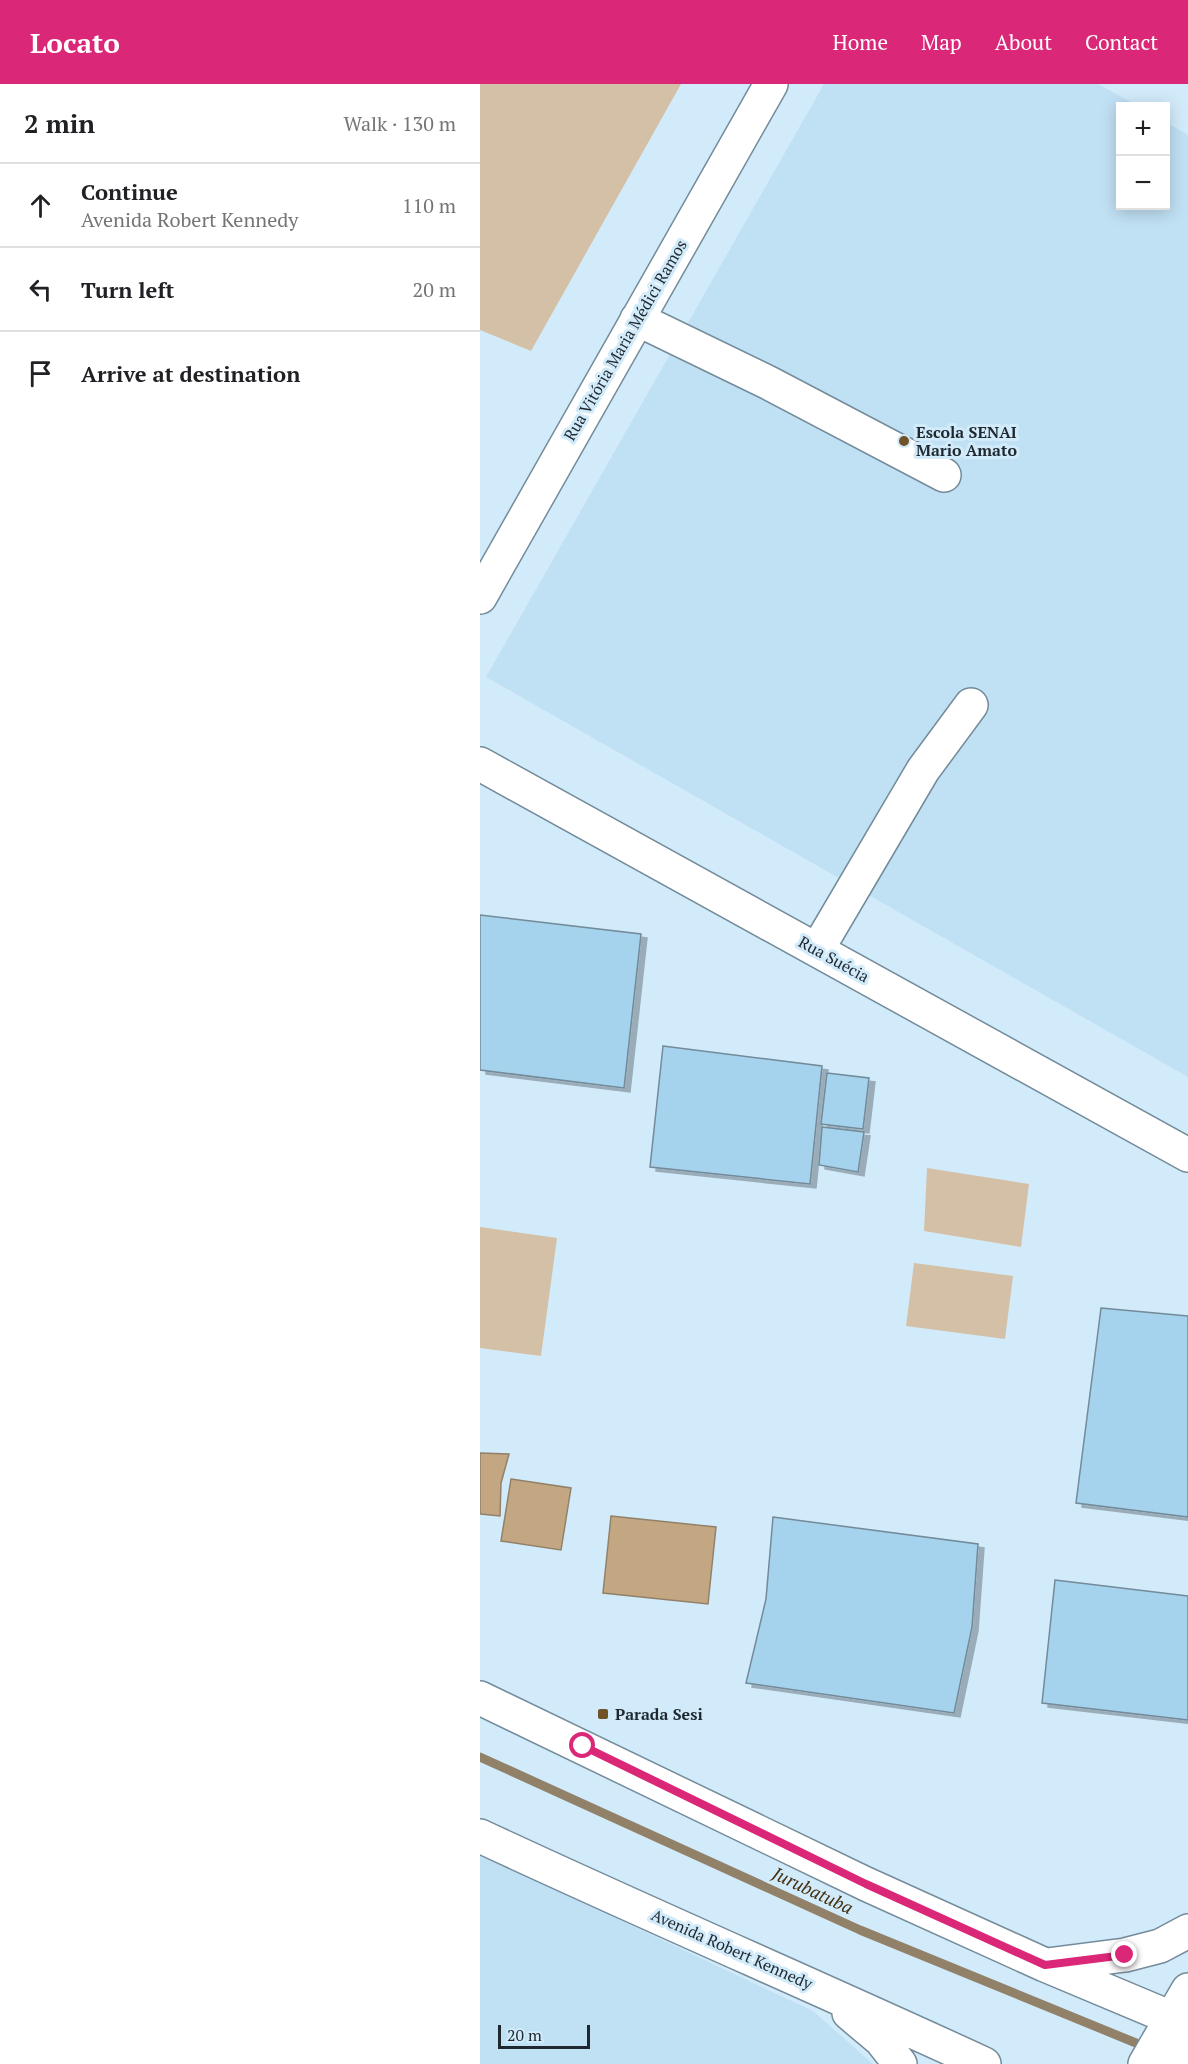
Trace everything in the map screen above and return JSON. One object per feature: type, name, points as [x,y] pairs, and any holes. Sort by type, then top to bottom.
[{"type":"main road","name":"Rua Vitória Maria Médici Ramos","points":[[480,597],[771,84]]},
{"type":"main road","points":[[637,319],[769,383],[944,475]]},
{"type":"main road","points":[[817,950],[923,770],[971,705]]},
{"type":"main road","name":"Rua Suécia","points":[[480,764],[1188,1155]]},
{"type":"main road","points":[[480,1698],[866,1884],[1045,1965],[1180,2022]]},
{"type":"main road","name":"Avenida Robert Kennedy","points":[[480,1836],[984,2064]]},
{"type":"main road","points":[[1045,1965],[1125,1955],[1160,1946],[1188,1931]]},
{"type":"main road","points":[[820,1988],[881,2040],[900,2064]]},
{"type":"main road","points":[[1145,2064],[1180,2022],[1188,1990]]},
{"type":"main road","points":[[1180,2064],[1188,2051]]},
{"type":"shaded area","points":[[480,84],[681,84],[531,351],[480,330]]},
{"type":"shaded area","name":"Escola SENAI Mario Amato","points":[[824,84],[1098,84],[1131,102],[1116,102],[1116,210],[1170,210],[1170,124],[1188,135],[1188,1077],[486,677]]},
{"type":"shaded area","points":[[927,1168],[1029,1184],[1021,1247],[924,1231]]},
{"type":"shaded area","points":[[480,1227],[557,1238],[541,1356],[480,1348]]},
{"type":"shaded area","points":[[914,1263],[1013,1276],[1005,1339],[906,1326]]},
{"type":"shaded area","points":[[480,1453],[509,1454],[501,1483],[500,1516],[480,1514]]},
{"type":"shaded area","points":[[511,1479],[571,1488],[561,1550],[501,1541]]},
{"type":"shaded area","points":[[611,1516],[716,1527],[708,1604],[603,1593]]},
{"type":"shaded area","points":[[480,1854],[813,2011],[873,2064],[480,2064]]},
{"type":"building","points":[[480,915],[641,934],[624,1088],[480,1070]]},
{"type":"building","points":[[663,1046],[822,1066],[810,1184],[650,1167]]},
{"type":"building","points":[[827,1073],[869,1078],[863,1129],[821,1124]]},
{"type":"building","points":[[822,1127],[864,1132],[858,1172],[819,1165]]},
{"type":"building","points":[[1101,1308],[1188,1316],[1188,1517],[1076,1503]]},
{"type":"building","points":[[773,1517],[978,1544],[972,1627],[954,1713],[746,1683],[766,1599]]},
{"type":"building","points":[[1055,1580],[1188,1596],[1188,1720],[1042,1703]]},
{"type":"waterway","name":"Jurubatuba","points":[[480,1757],[860,1930],[1136,2043]]},
{"type":"place","name":"Escola SENAI Mario Amato","points":[[904,441]]},
{"type":"place","name":"Parada Sesi","points":[[603,1714]]},
{"type":"route","points":[[583,1746],[866,1884],[1045,1965],[1125,1955]]}]
